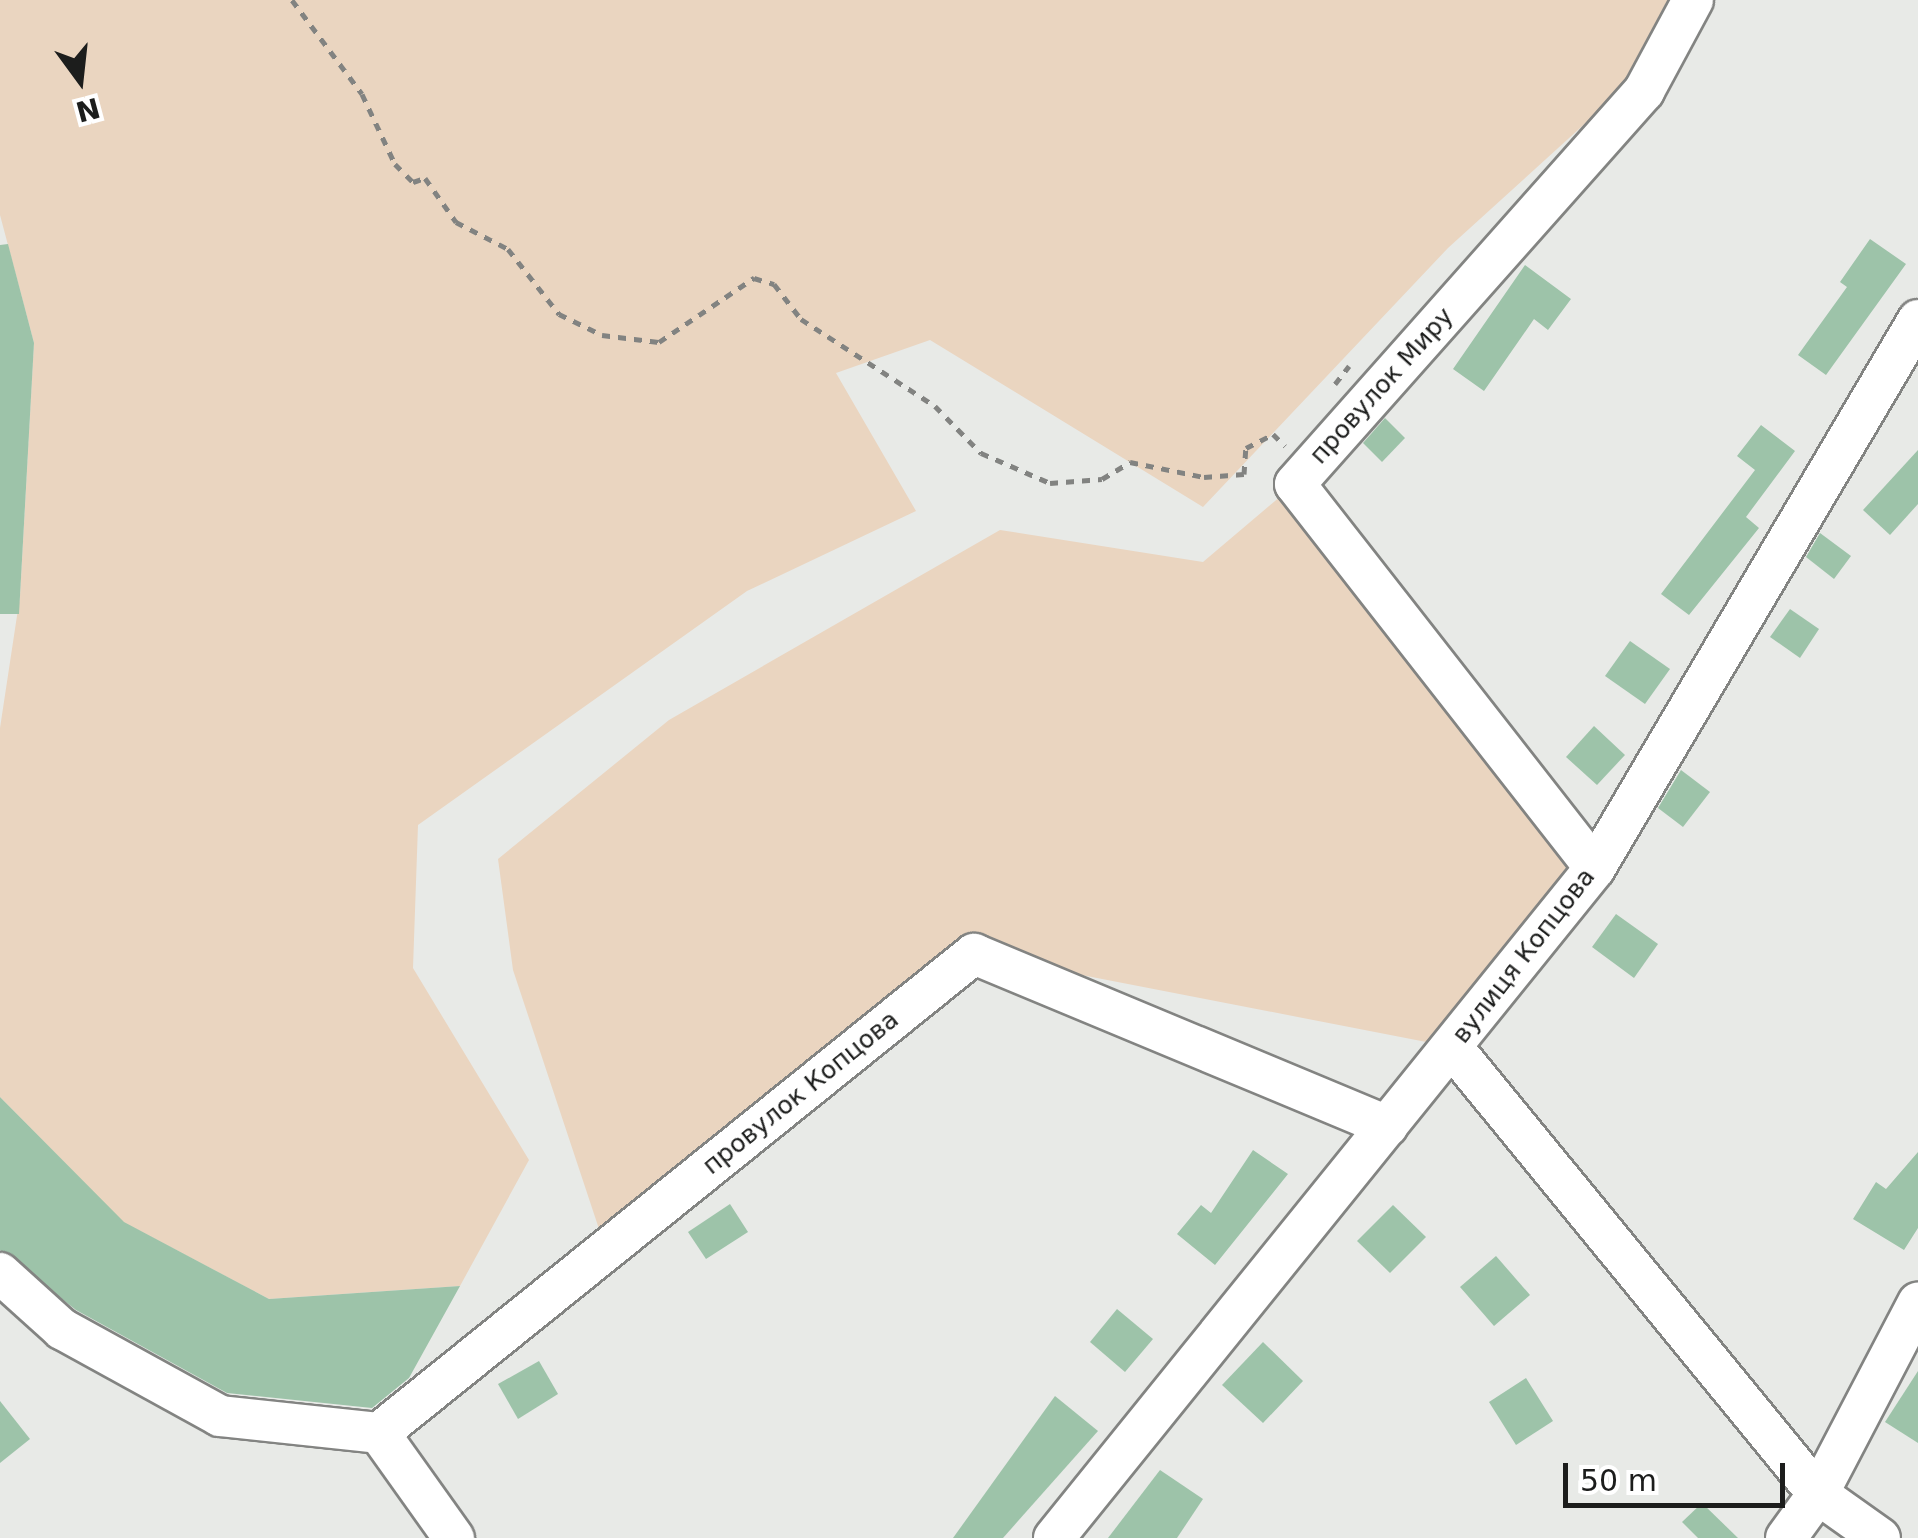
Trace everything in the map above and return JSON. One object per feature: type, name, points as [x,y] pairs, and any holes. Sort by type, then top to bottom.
[{"type":"street","name":"провулок Миру","points":[[1595,868],[1295,484],[1644,92],[1693,0]]},
{"type":"street","name":"вулиця Копцова","points":[[1054,1538],[1595,868],[1918,320]]},
{"type":"street","name":"провулок Копцова","points":[[379,1433],[974,954],[1388,1126]]},
{"type":"street","points":[[1452,1047],[1818,1494],[1880,1538]]},
{"type":"street","points":[[0,1273],[62,1329],[220,1416],[379,1433],[454,1538]]},
{"type":"street","points":[[1786,1538],[1818,1494],[1918,1302]]},
{"type":"path","points":[[292,0],[362,94],[395,164],[413,182],[425,178],[456,222],[508,249],[559,314],[602,336],[658,342],[754,278],[774,284],[801,319],[935,406],[980,453],[1050,483],[1102,478],[1130,462],[1204,477],[1244,474],[1246,448],[1272,434],[1291,452]]},
{"type":"path","points":[[1334,392],[1336,378],[1365,353]]},
{"type":"shaded area","points":[[0,0],[1679,0],[1656,59],[1448,248],[1203,507],[930,340],[836,373],[916,511],[747,591],[418,825],[413,968],[529,1160],[460,1286],[269,1299],[123,1222],[0,1097],[0,728],[20,596],[34,343],[0,215]]},
{"type":"shaded area","points":[[1295,484],[1595,868],[1452,1047],[974,954],[606,1250],[513,970],[498,859],[669,720],[1000,530],[1203,562]]},
{"type":"building","points":[[1870,239],[1906,264],[1826,375],[1798,355],[1847,287],[1840,282]]},
{"type":"building","points":[[8,244],[34,343],[19,614],[0,614],[0,245]]},
{"type":"building","points":[[1525,265],[1571,299],[1548,330],[1534,319],[1484,391],[1453,369]]},
{"type":"building","points":[[1385,418],[1405,438],[1382,462],[1363,443]]},
{"type":"building","points":[[1761,425],[1795,451],[1746,517],[1759,528],[1689,615],[1661,594],[1755,470],[1737,456]]},
{"type":"building","points":[[1918,450],[1918,504],[1890,535],[1863,510]]},
{"type":"building","points":[[1820,533],[1851,556],[1834,579],[1806,557]]},
{"type":"building","points":[[1790,609],[1819,629],[1800,658],[1770,637]]},
{"type":"building","points":[[1630,641],[1670,669],[1645,704],[1605,676]]},
{"type":"building","points":[[1594,726],[1625,755],[1597,785],[1566,757]]},
{"type":"building","points":[[1681,770],[1710,792],[1683,827],[1658,808]]},
{"type":"building","points":[[1616,914],[1658,944],[1634,978],[1592,947]]},
{"type":"building","points":[[0,1097],[124,1222],[269,1299],[460,1286],[409,1378],[372,1408],[227,1393],[76,1310],[0,1250]]},
{"type":"building","points":[[1253,1150],[1288,1174],[1215,1265],[1177,1234],[1201,1205],[1211,1213]]},
{"type":"building","points":[[1918,1152],[1918,1228],[1904,1250],[1853,1219],[1876,1182],[1886,1189]]},
{"type":"building","points":[[730,1204],[748,1232],[706,1259],[688,1232]]},
{"type":"building","points":[[1393,1205],[1426,1237],[1390,1273],[1357,1241]]},
{"type":"building","points":[[1496,1256],[1530,1295],[1494,1326],[1460,1287]]},
{"type":"building","points":[[1117,1309],[1153,1339],[1125,1372],[1090,1342]]},
{"type":"building","points":[[1263,1342],[1303,1381],[1263,1423],[1222,1385]]},
{"type":"building","points":[[539,1361],[558,1394],[518,1419],[498,1384]]},
{"type":"building","points":[[1918,1371],[1918,1443],[1885,1422]]},
{"type":"building","points":[[1526,1378],[1553,1421],[1516,1445],[1489,1402]]},
{"type":"building","points":[[1055,1396],[1098,1431],[1003,1538],[953,1538]]},
{"type":"building","points":[[0,1401],[30,1439],[0,1463]]},
{"type":"building","points":[[1160,1470],[1203,1499],[1177,1538],[1108,1538]]},
{"type":"building","points":[[1702,1503],[1738,1538],[1698,1538],[1682,1522]]}]
